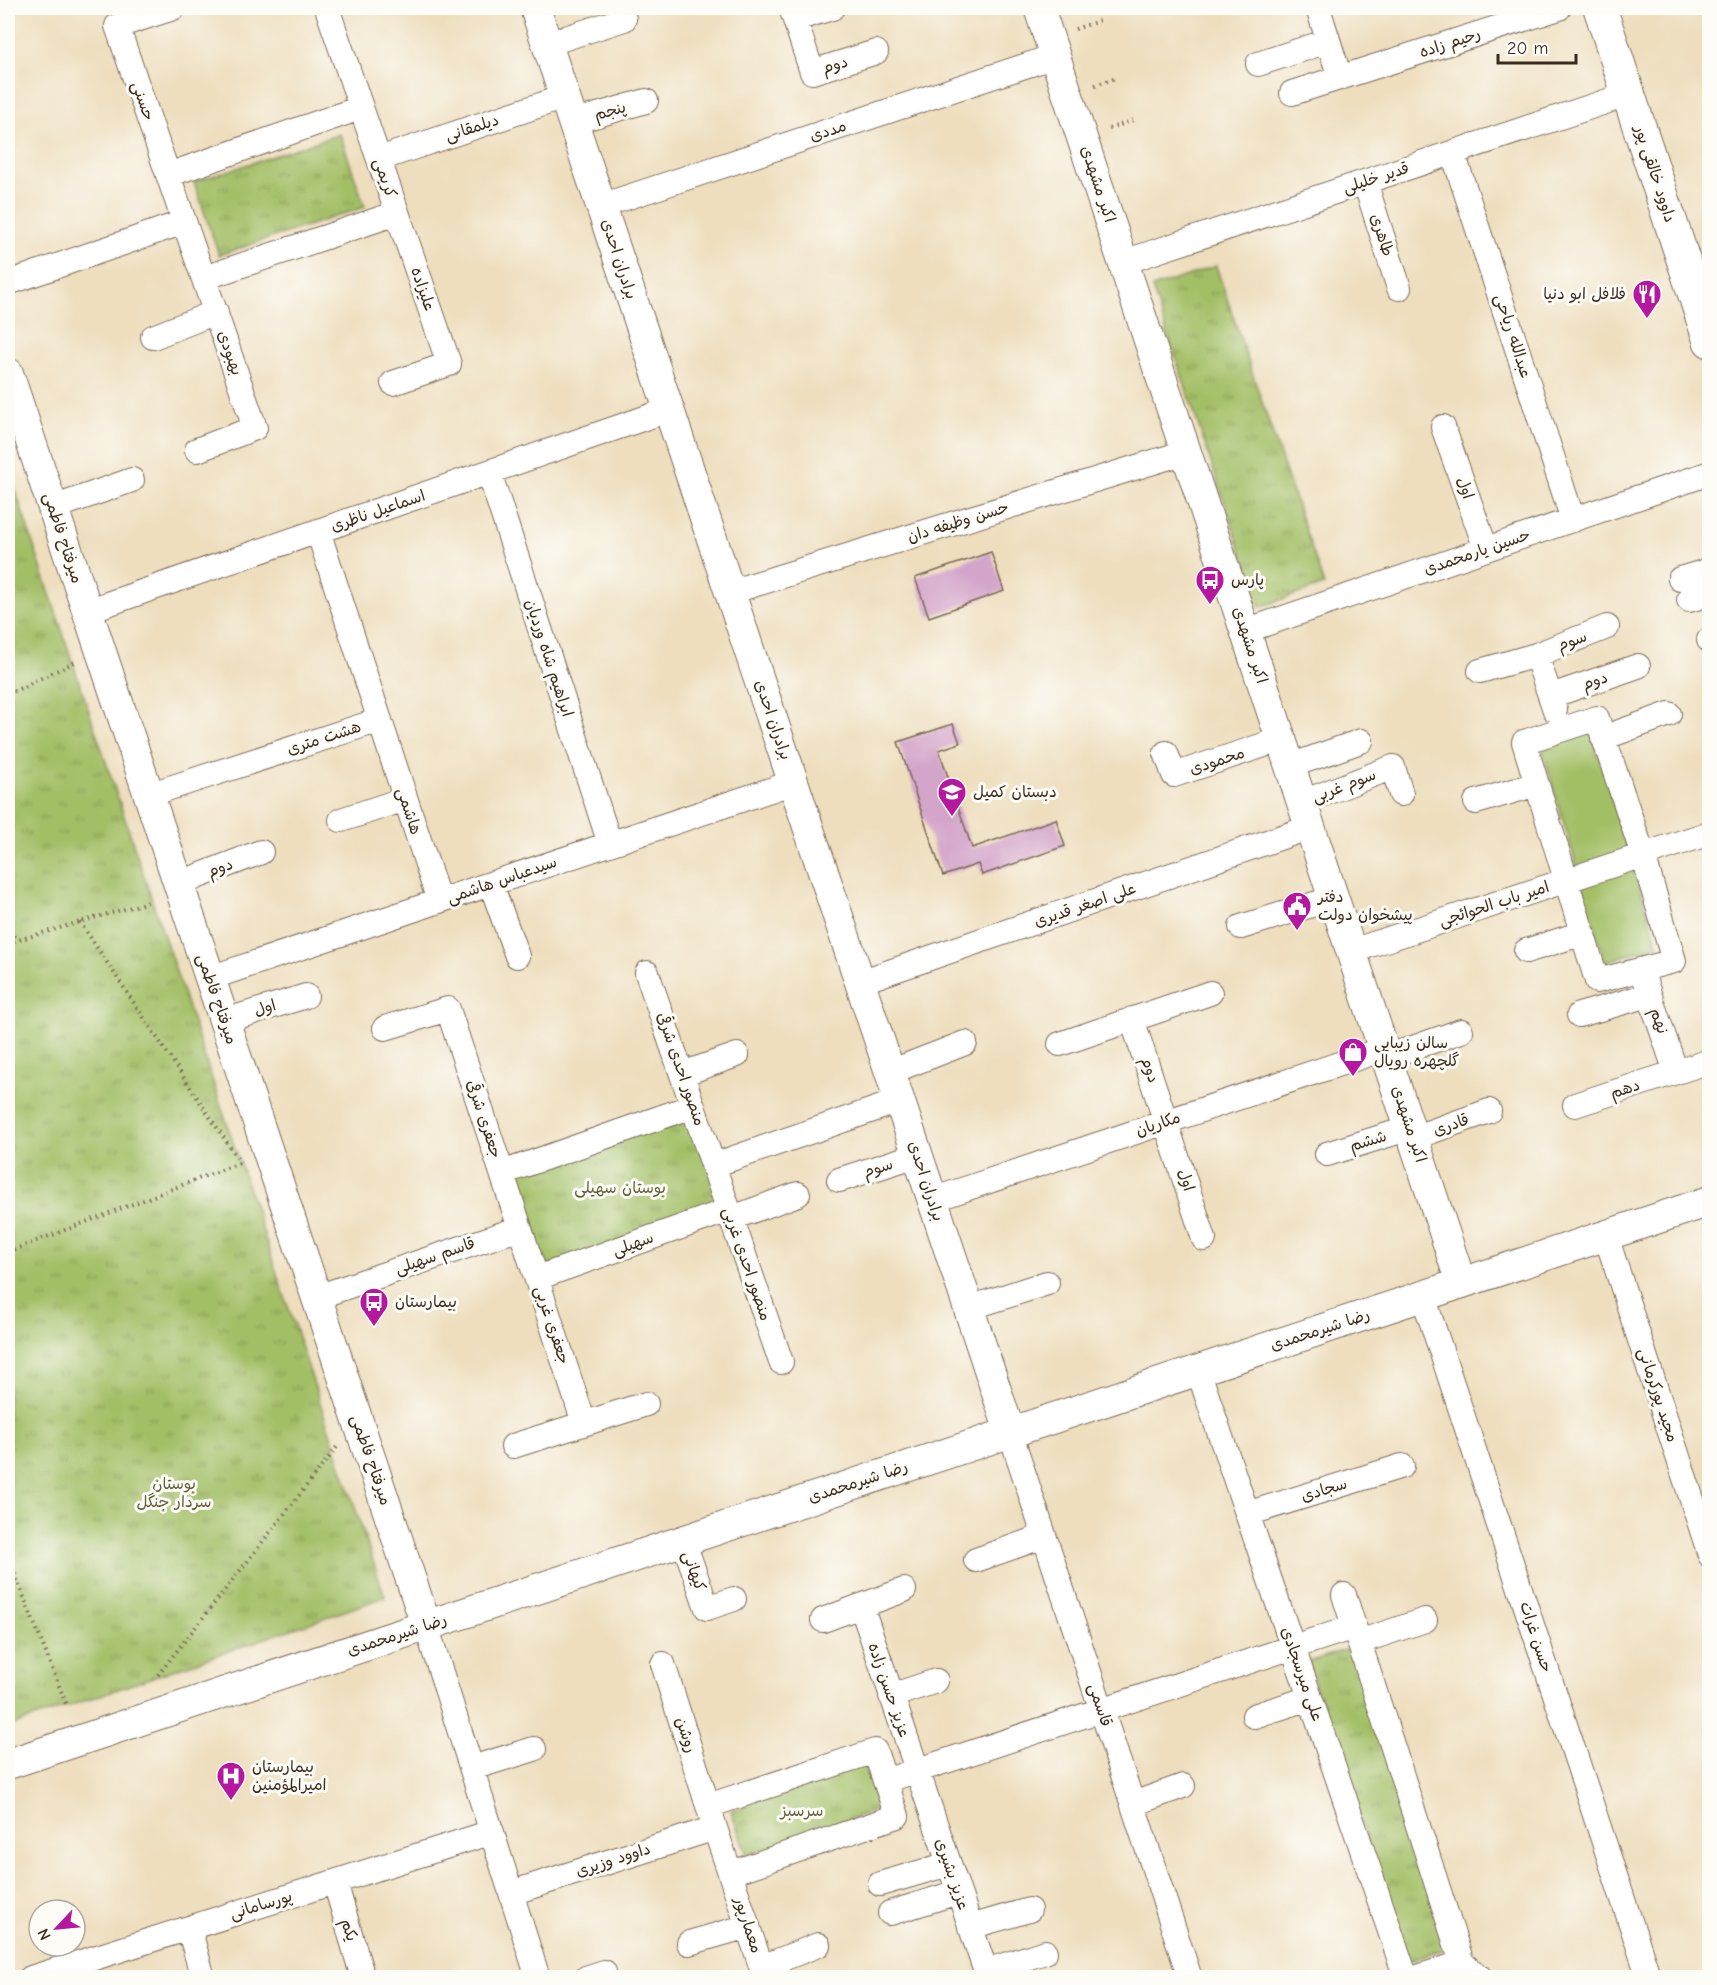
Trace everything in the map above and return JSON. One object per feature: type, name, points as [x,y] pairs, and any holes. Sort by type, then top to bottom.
[{"type":"main road","name":"داوود خالقی پور","points":[[1600,8],[1629,94],[1700,279],[1710,341]]},
{"type":"street","name":"حسنی","points":[[168,175],[117,26],[172,8]]},
{"type":"street","name":"کریمی","points":[[204,278],[397,213],[327,8]]},
{"type":"street","name":"برادران احدی","points":[[535,8],[1010,1432]]},
{"type":"street","points":[[793,13],[832,8]]},
{"type":"street","name":"اکبر مشهدی","points":[[1039,8],[1461,1283]]},
{"type":"street","points":[[1292,93],[1340,78],[1318,8]]},
{"type":"street","name":"رحیم زاده","points":[[1340,78],[1560,8]]},
{"type":"street","name":"دوم","points":[[793,13],[812,72],[876,52]]},
{"type":"street","points":[[547,44],[624,19]]},
{"type":"street","points":[[1258,64],[1328,41]]},
{"type":"street","name":"مددی","points":[[601,206],[1055,56]]},
{"type":"street","name":"قدیر خلیلی","points":[[1124,262],[1629,94]]},
{"type":"street","name":"پنجم","points":[[568,110],[646,101]]},
{"type":"street","points":[[204,278],[168,175],[360,108]]},
{"type":"street","name":"دیلمقانی","points":[[379,159],[568,110]]},
{"type":"street","name":"عبدالله ریاحی","points":[[1453,153],[1573,520]]},
{"type":"street","name":"طاهری","points":[[1365,182],[1399,288]]},
{"type":"street","name":"علیزاده","points":[[393,383],[448,364],[397,213]]},
{"type":"street","points":[[8,283],[184,222]]},
{"type":"street","name":"بهبودی","points":[[197,450],[255,428],[204,278]]},
{"type":"street","points":[[153,337],[216,312]]},
{"type":"street","name":"میرفتاح فاطمی","points":[[8,373],[426,1625]]},
{"type":"street","name":"اسماعیل ناظری","points":[[87,611],[669,410]]},
{"type":"street","name":"اول","points":[[1443,427],[1486,549]]},
{"type":"street","name":"حسن وظیفه دان","points":[[730,592],[1186,452]]},
{"type":"street","name":"ابراهیم شاه وردیان","points":[[489,472],[610,844]]},
{"type":"street","name":"حسین یارمحمدی","points":[[1245,631],[1710,473]]},
{"type":"street","points":[[53,508],[132,480]]},
{"type":"street","name":"هشت متری","points":[[148,795],[380,720],[318,531]]},
{"type":"street","points":[[1693,591],[1710,570]]},
{"type":"street","name":"سوم","points":[[1480,672],[1607,627]]},
{"type":"street","points":[[1536,654],[1562,729]]},
{"type":"street","name":"دوم","points":[[1551,696],[1638,666]]},
{"type":"street","points":[[1603,738],[1669,714]]},
{"type":"street","points":[[1597,718],[1643,855],[1674,961],[1597,981],[1524,742],[1562,729],[1597,718]]},
{"type":"street","name":"هاشمی","points":[[380,720],[439,901]]},
{"type":"street","name":"محمودی","points":[[1173,774],[1361,741]]},
{"type":"street","name":"سوم غربی","points":[[1307,815],[1393,767],[1401,794]]},
{"type":"street","name":"سیدعباس هاشمی","points":[[210,978],[794,782]]},
{"type":"street","points":[[1476,802],[1537,784]]},
{"type":"street","points":[[340,820],[405,799]]},
{"type":"street","name":"علی اصغر قدیری","points":[[860,982],[1307,815]]},
{"type":"street","points":[[1643,855],[1710,832]]},
{"type":"street","name":"دوم","points":[[178,884],[261,852]]},
{"type":"street","name":"امیر باب الحوائجی","points":[[1352,951],[1643,855]]},
{"type":"street","points":[[491,884],[517,956]]},
{"type":"street","points":[[1241,927],[1334,898]]},
{"type":"street","points":[[1526,951],[1583,933]]},
{"type":"street","name":"نهم","points":[[1641,970],[1676,1072]]},
{"type":"street","name":"منصور احدی شرقی","points":[[647,973],[714,1165]]},
{"type":"street","points":[[1060,1044],[1210,993]]},
{"type":"street","points":[[1579,1015],[1649,995]]},
{"type":"street","name":"اول","points":[[224,1021],[306,996]]},
{"type":"street","name":"جعفری شرقی","points":[[386,1028],[448,1009],[520,1228]]},
{"type":"street","name":"دوم","points":[[1132,1020],[1167,1121]]},
{"type":"street","name":"مکاریان","points":[[932,1200],[1167,1121],[1461,1031]]},
{"type":"street","points":[[890,1072],[965,1043]]},
{"type":"street","points":[[682,1074],[737,1055]]},
{"type":"street","name":"دهم","points":[[1575,1105],[1710,1061]]},
{"type":"street","points":[[714,1165],[899,1101]]},
{"type":"street","points":[[502,1173],[693,1106]]},
{"type":"street","name":"قادری","points":[[1412,1133],[1489,1112]]},
{"type":"street","name":"اول","points":[[1167,1121],[1204,1239]]},
{"type":"street","name":"ششم","points":[[1327,1154],[1412,1133]]},
{"type":"street","name":"سوم","points":[[839,1180],[917,1155]]},
{"type":"street","name":"منصور احدی غربی","points":[[714,1165],[781,1362]]},
{"type":"street","name":"سهیلی","points":[[537,1278],[798,1194]]},
{"type":"street","name":"رضا شیرمحمدی","points":[[8,1764],[1710,1201]]},
{"type":"street","name":"قاسم سهیلی","points":[[317,1297],[520,1228]]},
{"type":"street","name":"جعفری غربی","points":[[520,1228],[584,1423]]},
{"type":"street","name":"مجید پورکرمانی","points":[[1606,1236],[1710,1555]]},
{"type":"street","points":[[969,1308],[1047,1283]]},
{"type":"street","name":"حسن غرات","points":[[1424,1296],[1649,1977]]},
{"type":"street","name":"علی میرسجادی","points":[[1198,1370],[1406,1977]]},
{"type":"street","points":[[513,1446],[646,1404]]},
{"type":"street","name":"قاسمی","points":[[1010,1432],[1190,1977]]},
{"type":"street","name":"سجادی","points":[[1247,1514],[1402,1466]]},
{"type":"street","points":[[976,1560],[1044,1536]]},
{"type":"street","name":"کیهانی","points":[[683,1540],[707,1608],[734,1599]]},
{"type":"street","points":[[823,1620],[862,1608],[904,1590]]},
{"type":"street","points":[[1344,1595],[1472,1970],[1415,1977]]},
{"type":"street","name":"عزیز حسن زاده","points":[[862,1608],[917,1771]]},
{"type":"street","points":[[885,1781],[1293,1648],[1425,1620]]},
{"type":"street","points":[[426,1625],[538,1977]]},
{"type":"street","name":"روشن","points":[[663,1664],[712,1817]]},
{"type":"street","points":[[891,1696],[936,1681]]},
{"type":"street","points":[[1254,1716],[1310,1698]]},
{"type":"street","points":[[471,1768],[534,1749]]},
{"type":"street","points":[[874,1751],[897,1816],[731,1873],[712,1817],[874,1751]]},
{"type":"street","name":"عزیز بشیری","points":[[917,1771],[987,1974]]},
{"type":"street","points":[[1133,1804],[1183,1786]]},
{"type":"street","name":"داوود وزیری","points":[[511,1893],[712,1817]]},
{"type":"street","name":"پورسامانی","points":[[41,1976],[492,1832]]},
{"type":"street","points":[[880,1884],[949,1864]]},
{"type":"street","name":"معمارپور","points":[[731,1873],[764,1972]]},
{"type":"street","name":"یکم","points":[[335,1882],[363,1977]]},
{"type":"street","points":[[890,1913],[958,1892]]},
{"type":"street","points":[[970,1927],[1029,1910]]},
{"type":"street","points":[[689,1943],[748,1926]]},
{"type":"street","points":[[189,1928],[203,1977]]},
{"type":"street","points":[[764,1972],[818,1945]]},
{"type":"street","points":[[987,1974],[1045,1952]]},
{"type":"path","points":[[8,694],[100,650]]},
{"type":"path","points":[[8,943],[152,901]]},
{"type":"path","points":[[80,922],[240,1162]]},
{"type":"path","points":[[8,925],[16,941]]},
{"type":"path","points":[[8,1252],[268,1151]]},
{"type":"path","points":[[158,1675],[357,1420]]},
{"type":"path","points":[[8,1557],[68,1706]]},
{"type":"green space","points":[[340,134],[365,207],[219,255],[194,182]]},
{"type":"green space","points":[[1216,266],[1324,585],[1260,607],[1152,288]]},
{"type":"green space","name":"بوستان سردار جنگل","points":[[8,469],[385,1597],[8,1727]]},
{"type":"green space","points":[[1591,732],[1658,945],[1605,962],[1542,749]]},
{"type":"green space","name":"بوستان سهیلی","points":[[696,1109],[728,1207],[545,1267],[512,1169]]},
{"type":"green space","points":[[1354,1647],[1453,1946],[1407,1962],[1308,1662]]},
{"type":"green space","name":"سرسبز","points":[[864,1765],[879,1809],[747,1855],[731,1811]]},
{"type":"building","points":[[991,552],[1004,591],[929,617],[915,578]]},
{"type":"building","points":[[953,724],[960,743],[939,750],[972,848],[1056,819],[1065,846],[982,875],[978,864],[943,876],[898,742]]},
{"type":"place","name":"فلافل ابو دنیا","points":[[1647,320]]},
{"type":"place","name":"پارس","points":[[1210,606]]},
{"type":"place","name":"دبستان کمیل","points":[[952,818]]},
{"type":"place","name":"دفتر پیشخوان دولت","points":[[1297,932]]},
{"type":"place","name":"سالن زیبایی گلچهره رویال","points":[[1353,1078]]},
{"type":"place","name":"بیمارستان","points":[[374,1328]]},
{"type":"place","name":"بیمارستان امیرالمؤمنین","points":[[231,1802]]}]
